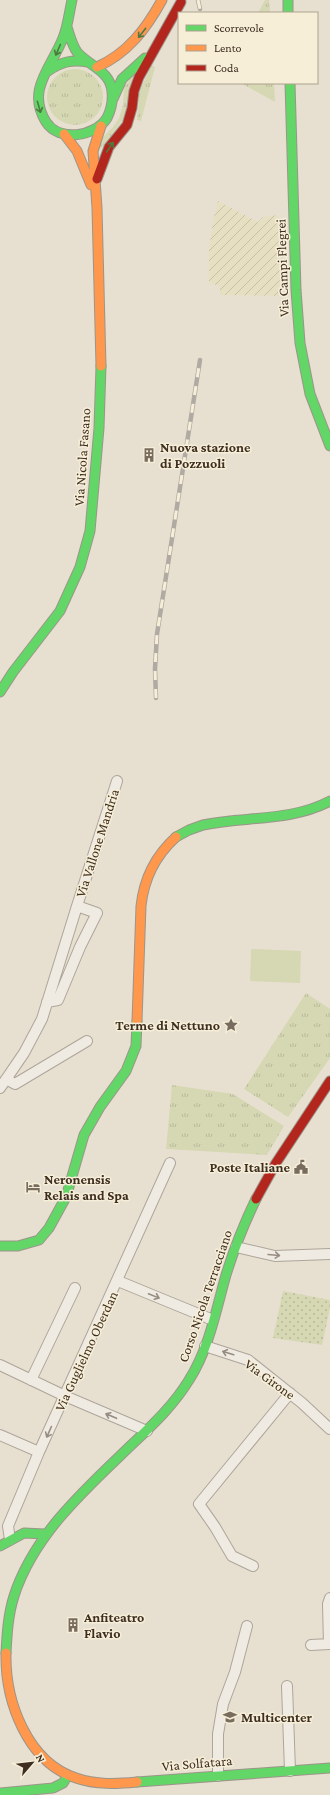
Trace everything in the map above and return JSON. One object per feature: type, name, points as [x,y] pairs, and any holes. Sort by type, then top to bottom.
[{"type":"street","points":[[47,72],[67,27],[72,0]]},
{"type":"street","points":[[97,67],[114,60],[127,50],[151,21],[162,0]]},
{"type":"street","points":[[288,0],[288,12]]},
{"type":"street","points":[[96,183],[109,147],[127,125],[132,108],[136,84],[181,2]]},
{"type":"street","points":[[67,27],[75,48],[88,62]]},
{"type":"street","points":[[96,183],[93,151],[101,126],[111,109],[113,100],[122,79],[153,52]]},
{"type":"street","points":[[96,198],[77,151],[64,134],[50,125],[40,112],[37,102],[38,90],[41,80],[56,64],[66,60],[78,60],[88,62],[97,67],[109,81],[113,100]]},
{"type":"street","name":"Via Campi Flegrei","points":[[290,84],[295,269],[299,344],[305,377],[314,408],[330,446]]},
{"type":"street","points":[[64,134],[74,136],[84,135],[101,126]]},
{"type":"street","name":"Via Nicola Fasano","points":[[0,692],[13,672],[60,611],[80,566],[90,531],[100,428],[101,373],[96,183]]},
{"type":"street","name":"Via Vallone Mandria","points":[[0,1088],[24,1053],[42,1018],[117,781]]},
{"type":"street","points":[[0,1246],[18,1246],[39,1240],[49,1228],[66,1197],[84,1135],[100,1107],[126,1071],[133,1055],[136,1046],[141,906],[144,885],[164,847],[185,831],[198,826],[211,823],[277,817],[303,812],[330,801]]},
{"type":"street","points":[[47,1002],[58,1000],[80,947],[97,913],[77,906]]},
{"type":"street","points":[[66,944],[80,947]]},
{"type":"street","points":[[60,962],[73,966]]},
{"type":"street","points":[[6,1079],[15,1084],[87,1041]]},
{"type":"street","name":"Corso Nicola Terracciano","points":[[44,1534],[76,1498],[147,1431],[181,1394],[196,1368],[205,1346],[236,1247],[249,1214],[273,1169],[330,1080]]},
{"type":"street","name":"Via Guglielmo Oberdan","points":[[10,1540],[8,1526],[39,1452],[118,1281],[170,1163]]},
{"type":"street","points":[[236,1247],[275,1256],[330,1254]]},
{"type":"street","points":[[118,1281],[213,1320]]},
{"type":"street","points":[[31,1380],[75,1288]]},
{"type":"street","name":"Via Girone","points":[[205,1346],[248,1360],[290,1393],[328,1427]]},
{"type":"street","points":[[0,1365],[65,1396],[147,1431]]},
{"type":"street","points":[[253,1566],[232,1556],[199,1504],[290,1393]]},
{"type":"street","points":[[0,1435],[39,1452]]},
{"type":"street","points":[[0,1546],[24,1534],[44,1534]]},
{"type":"street","name":"Via Solfatara","points":[[44,1534],[29,1557],[11,1599],[5,1624],[5,1652],[11,1702],[21,1727],[35,1748],[68,1775],[88,1782],[112,1784],[330,1768]]},
{"type":"street","points":[[311,1645],[329,1644],[328,1604],[330,1598]]},
{"type":"street","points":[[218,1776],[218,1734],[223,1704],[235,1672],[246,1626]]},
{"type":"street","points":[[287,1686],[290,1771]]},
{"type":"street","points":[[1,1794],[53,1788],[63,1783],[68,1775]]},
{"type":"shaded area","points":[[218,201],[258,222],[263,217],[278,215],[280,296],[220,295],[220,286],[209,283],[209,249],[213,221]]},
{"type":"green space","points":[[265,0],[269,0],[270,12],[259,12]]},
{"type":"green space","points":[[152,65],[155,67],[141,121],[137,120],[140,90]]},
{"type":"green space","points":[[75,69],[90,74],[98,82],[103,97],[98,112],[90,120],[75,125],[60,120],[52,112],[47,97],[52,82],[60,74]]},
{"type":"green space","points":[[133,76],[125,117],[98,152],[103,137],[113,127],[119,118],[123,105],[124,87]]},
{"type":"green space","points":[[243,84],[274,84],[275,102]]},
{"type":"green space","points":[[251,949],[301,951],[300,983],[250,981]]},
{"type":"green space","points":[[306,993],[330,1009],[330,1058],[288,1117],[244,1089]]},
{"type":"green space","points":[[172,1085],[233,1094],[284,1126],[267,1155],[166,1149]]},
{"type":"green space","points":[[283,1291],[330,1300],[330,1308],[322,1345],[273,1338]]},
{"type":"railway","points":[[198,0],[200,9]]},
{"type":"railway","points":[[156,698],[155,669],[157,634],[200,360]]},
{"type":"traffic: fast","points":[[67,27],[72,43],[77,52],[104,74],[111,85],[112,92],[110,112],[107,118],[94,129],[77,135],[68,135],[52,128],[46,122],[40,110],[39,100],[39,89],[42,79],[65,33],[72,0]]},
{"type":"traffic: fast","points":[[288,0],[288,12]]},
{"type":"traffic: fast","points":[[113,99],[122,79],[145,58]]},
{"type":"traffic: fast","points":[[48,71],[57,65],[67,62],[88,62]]},
{"type":"traffic: fast","points":[[290,84],[296,290],[300,343],[310,394],[330,446]]},
{"type":"traffic: fast","points":[[0,692],[13,672],[60,611],[80,567],[90,531],[99,428],[101,366]]},
{"type":"traffic: fast","points":[[176,837],[203,825],[284,815],[315,808],[330,801]]},
{"type":"traffic: fast","points":[[0,1246],[18,1246],[39,1240],[49,1228],[66,1197],[84,1135],[100,1107],[126,1071],[136,1046],[137,1021]]},
{"type":"traffic: fast","points":[[6,1653],[7,1632],[12,1603],[22,1575],[33,1554],[60,1517],[175,1400],[196,1368],[207,1342],[232,1256],[256,1199]]},
{"type":"traffic: fast","points":[[0,1546],[24,1533],[45,1534]]},
{"type":"traffic: fast","points":[[137,1782],[330,1768]]},
{"type":"traffic: fast","points":[[0,1793],[53,1788],[63,1783],[68,1775]]},
{"type":"traffic: slow","points":[[97,67],[118,55],[135,39],[143,30],[162,0]]},
{"type":"traffic: slow","points":[[101,126],[93,151],[97,208],[101,366]]},
{"type":"traffic: slow","points":[[64,134],[77,151],[91,185]]},
{"type":"traffic: slow","points":[[137,1021],[141,906],[145,886],[156,860],[176,837]]},
{"type":"traffic: slow","points":[[6,1653],[10,1691],[15,1709],[22,1728],[32,1744],[44,1758],[59,1770],[76,1778],[91,1782],[137,1782]]},
{"type":"traffic: jam","points":[[97,179],[109,147],[127,125],[132,108],[134,91],[139,77],[181,2]]},
{"type":"traffic: jam","points":[[256,1199],[276,1163],[330,1081]]},
{"type":"place","name":"Nuova stazione di Pozzuoli","points":[[149,455]]},
{"type":"place","name":"Terme di Nettuno","points":[[231,1025]]},
{"type":"place","name":"Poste Italiane","points":[[301,1167]]},
{"type":"place","name":"Neronensis Relais and Spa","points":[[33,1187]]},
{"type":"place","name":"Anfiteatro Flavio","points":[[73,1625]]},
{"type":"place","name":"Multicenter","points":[[230,1717]]}]
